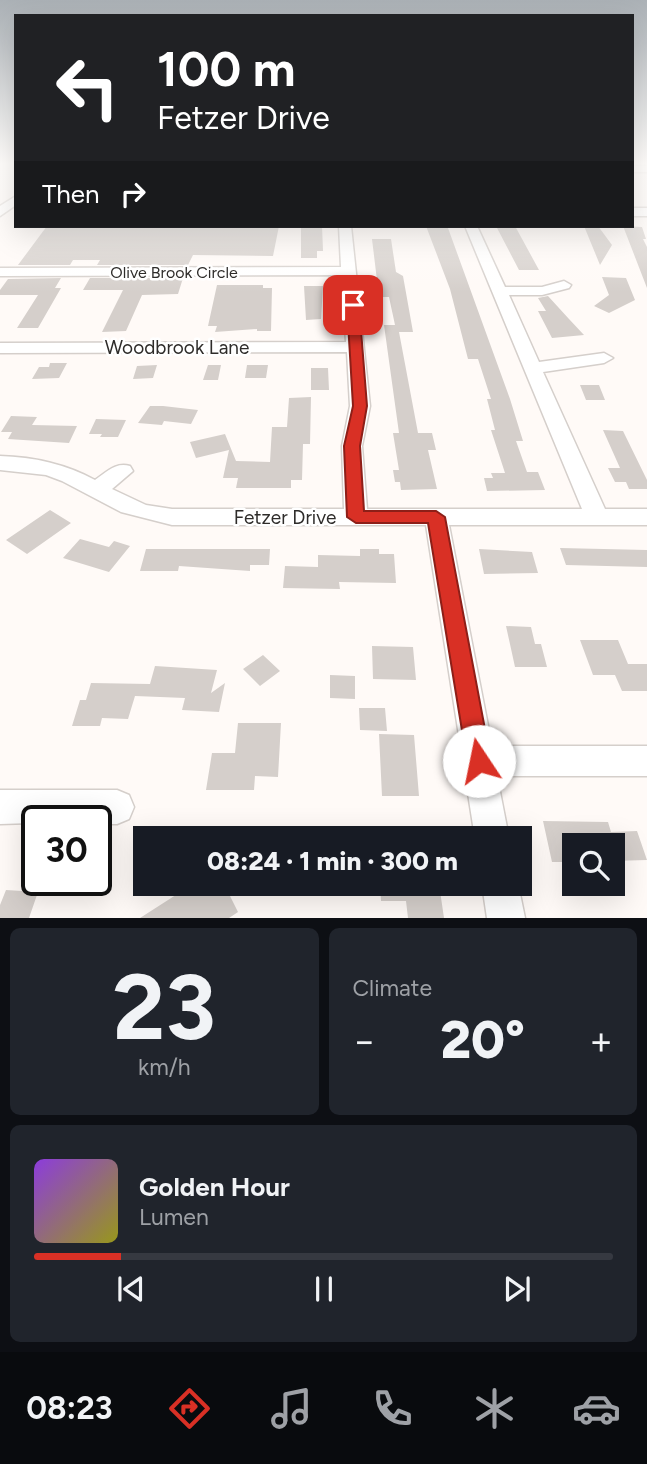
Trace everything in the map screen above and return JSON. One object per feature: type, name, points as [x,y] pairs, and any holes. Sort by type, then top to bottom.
[{"type":"street","points":[[345,228],[360,406],[352,446],[356,517]]},
{"type":"street","points":[[472,228],[597,517]]},
{"type":"street","name":"Olive Brook Circle","points":[[0,272],[348,271]]},
{"type":"street","points":[[501,292],[542,291],[564,285]]},
{"type":"street","name":"Woodbrook Lane","points":[[0,348],[355,347]]},
{"type":"street","points":[[534,368],[604,358]]},
{"type":"street","name":"Fetzer Drive","points":[[0,463],[47,468],[72,477],[133,510],[152,515],[647,517]]},
{"type":"street","points":[[96,491],[122,471]]},
{"type":"street","points":[[436,517],[490,826]]},
{"type":"street","points":[[479,761],[647,761]]},
{"type":"street","points":[[0,807],[117,807]]},
{"type":"street","points":[[502,896],[506,918]]},
{"type":"building","points":[[642,227],[647,247],[647,288],[624,228]]},
{"type":"building","points":[[46,228],[279,228],[273,256],[193,255],[188,265],[97,265],[100,260],[73,260],[70,265],[18,265]]},
{"type":"building","points":[[301,228],[322,228],[323,251],[317,251],[317,258],[301,258]]},
{"type":"building","points":[[427,228],[448,228],[510,399],[523,441],[516,441],[527,472],[538,472],[545,490],[487,491],[484,478],[493,478],[491,473],[505,473],[491,430],[495,430],[487,399],[491,399],[478,359],[468,359],[450,289]]},
{"type":"building","points":[[497,228],[516,228],[539,270],[519,270]]},
{"type":"building","points":[[585,228],[599,228],[612,245],[600,265]]},
{"type":"building","points":[[372,239],[391,239],[396,272],[403,276],[413,332],[399,332],[418,433],[432,433],[436,450],[428,450],[437,489],[401,490],[400,482],[395,482],[393,470],[399,470],[393,433],[399,433],[384,325],[395,325],[389,297],[379,297]]},
{"type":"building","points":[[602,277],[626,278],[635,300],[609,313],[594,306],[609,295]]},
{"type":"building","points":[[61,278],[55,288],[61,288],[38,328],[17,328],[38,295],[0,295],[0,290],[8,279]]},
{"type":"building","points":[[90,278],[183,278],[178,294],[142,295],[126,331],[102,332],[123,290],[83,290]]},
{"type":"building","points":[[217,285],[263,285],[263,288],[272,288],[271,331],[257,329],[215,332],[217,326],[208,326]]},
{"type":"building","points":[[304,286],[323,286],[321,319],[306,320]]},
{"type":"building","points":[[548,296],[584,335],[552,338],[538,311],[546,311],[538,298]]},
{"type":"building","points":[[50,363],[67,363],[59,378],[32,379],[39,367],[49,367]]},
{"type":"building","points":[[157,365],[153,378],[133,379],[137,366]]},
{"type":"building","points":[[208,365],[221,365],[218,380],[203,380]]},
{"type":"building","points":[[247,365],[268,365],[266,378],[245,378]]},
{"type":"building","points":[[311,368],[328,368],[329,390],[311,390]]},
{"type":"building","points":[[580,385],[599,385],[605,400],[586,400]]},
{"type":"building","points":[[311,397],[310,444],[303,444],[302,480],[291,480],[291,488],[236,488],[238,478],[223,478],[229,450],[196,458],[190,442],[225,434],[236,461],[270,462],[272,427],[287,427],[289,398]]},
{"type":"building","points":[[150,406],[198,410],[191,424],[164,421],[162,425],[138,423]]},
{"type":"building","points":[[11,416],[37,417],[32,425],[77,426],[69,443],[8,439],[12,432],[1,432]]},
{"type":"building","points":[[96,419],[126,420],[118,437],[100,437],[102,434],[89,434]]},
{"type":"building","points":[[603,430],[623,431],[647,480],[647,489],[629,489],[626,482],[615,482],[608,468],[620,468]]},
{"type":"building","points":[[50,510],[71,523],[27,554],[6,540]]},
{"type":"building","points":[[80,539],[109,547],[114,541],[130,546],[109,572],[63,558]]},
{"type":"building","points":[[560,548],[647,550],[647,567],[566,565]]},
{"type":"building","points":[[146,549],[270,549],[269,565],[250,565],[250,571],[179,566],[178,571],[140,571]]},
{"type":"building","points":[[360,549],[379,549],[379,554],[394,554],[396,583],[339,582],[340,589],[283,588],[285,566],[318,567],[318,555],[360,556]]},
{"type":"building","points":[[479,549],[532,552],[538,573],[484,574]]},
{"type":"building","points":[[506,626],[531,627],[535,644],[541,644],[547,667],[515,667]]},
{"type":"building","points":[[580,640],[618,640],[628,664],[647,664],[647,691],[622,691],[615,675],[593,675]]},
{"type":"building","points":[[372,646],[413,647],[416,680],[373,679]]},
{"type":"building","points":[[263,655],[280,671],[260,686],[243,669]]},
{"type":"building","points":[[155,666],[217,670],[211,693],[225,683],[219,712],[182,710],[185,698],[135,696],[128,719],[102,718],[100,726],[72,726],[80,700],[86,700],[91,683],[150,684]]},
{"type":"building","points":[[330,675],[355,676],[355,699],[330,698]]},
{"type":"building","points":[[359,708],[385,708],[387,731],[360,730]]},
{"type":"building","points":[[238,723],[281,723],[278,777],[255,776],[254,790],[206,790],[212,753],[235,753]]},
{"type":"building","points":[[379,734],[414,735],[419,796],[382,796]]},
{"type":"building","points":[[543,821],[608,822],[611,832],[637,831],[647,860],[625,861],[625,833],[562,833],[562,862],[552,862]]},
{"type":"building","points":[[6,890],[21,891],[21,896],[37,896],[29,918],[0,918],[0,905]]},
{"type":"building","points":[[174,896],[230,896],[238,912],[229,918],[140,918]]},
{"type":"building","points":[[381,896],[441,896],[444,918],[408,918],[406,901],[381,901]]},
{"type":"route","points":[[353,305],[360,406],[352,446],[356,517],[436,517],[479,761]]}]
